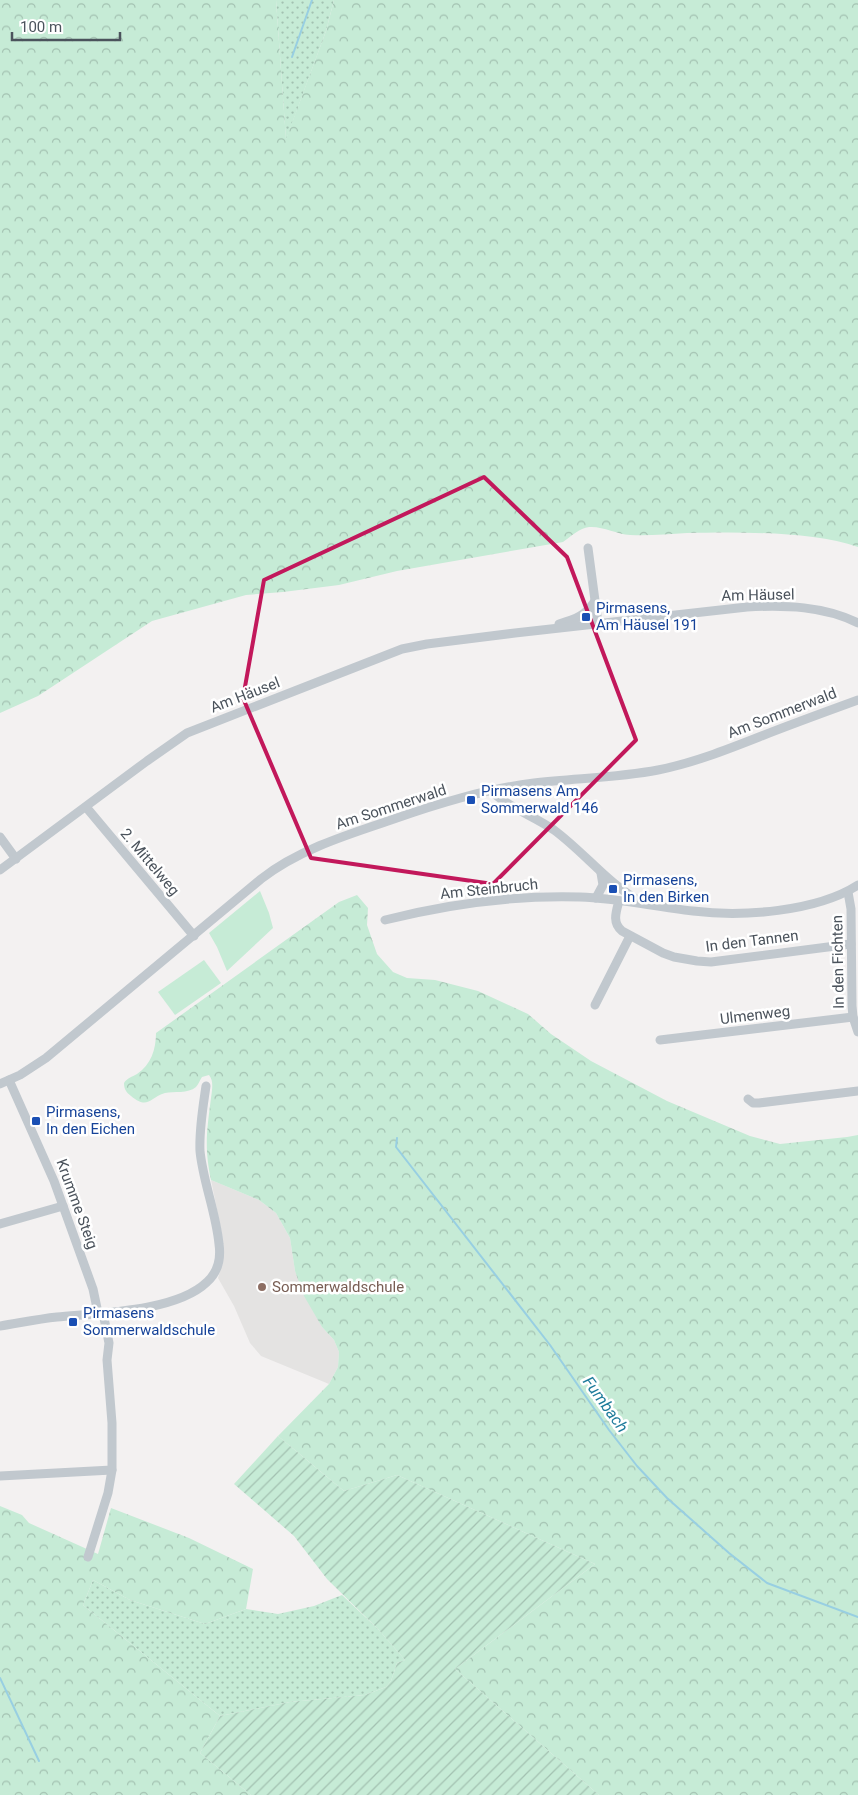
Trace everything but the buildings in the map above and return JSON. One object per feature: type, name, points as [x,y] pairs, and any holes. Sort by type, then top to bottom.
[{"type":"street","points":[[588,548],[598,623]]},
{"type":"street","name":"Am Häusel","points":[[536,631],[576,619],[588,611],[595,601]]},
{"type":"street","name":"Am Häusel","points":[[0,870],[187,733],[402,649],[427,644],[598,623],[722,609],[769,606],[827,612],[858,623]]},
{"type":"street","name":"Am Sommerwald","points":[[0,1084],[46,1058],[273,870],[297,856],[360,830],[417,811],[492,791],[534,783],[631,774],[678,765],[721,752],[858,700]]},
{"type":"street","points":[[492,791],[501,800],[553,830],[623,891],[647,906]]},
{"type":"street","name":"2. Mittelweg","points":[[86,807],[194,936]]},
{"type":"street","points":[[0,837],[16,858]]},
{"type":"street","points":[[596,898],[603,885],[601,873]]},
{"type":"street","name":"Am Steinbruch","points":[[385,920],[434,908],[484,901],[533,898],[596,898],[712,913],[763,911],[809,905],[848,892],[858,885]]},
{"type":"street","name":"In den Fichten","points":[[848,892],[855,920],[851,944],[853,1017],[858,1032]]},
{"type":"street","name":"In den Tannen","points":[[619,901],[615,919],[616,924],[622,931],[663,953],[680,958],[711,962],[851,944]]},
{"type":"street","points":[[595,1004],[630,936]]},
{"type":"street","name":"Ulmenweg","points":[[660,1040],[853,1017]]},
{"type":"street","name":"Krumme Steig","points":[[9,1080],[44,1154],[93,1289],[109,1343],[107,1360],[112,1423],[112,1470],[108,1493],[88,1557]]},
{"type":"street","points":[[0,1326],[154,1305],[179,1299],[208,1282],[219,1260],[219,1242],[200,1151],[201,1121],[206,1086]]},
{"type":"street","points":[[748,1099],[753,1103],[759,1103],[858,1091]]},
{"type":"street","points":[[0,1224],[63,1206]]},
{"type":"street","points":[[0,1476],[112,1470]]},
{"type":"highlighted area","points":[[484,477],[567,557],[636,740],[493,884],[311,858],[243,698],[264,580]]},
{"type":"shaded area","name":"Sommerwaldschule","points":[[211,1180],[259,1200],[276,1213],[290,1238],[295,1271],[322,1327],[334,1340],[339,1352],[338,1367],[329,1384],[261,1356],[250,1343],[234,1306],[218,1278],[223,1262],[222,1234]]},
{"type":"green space","points":[[0,0],[276,0],[286,139],[326,31],[334,0],[858,0],[858,547],[797,535],[687,533],[630,535],[589,527],[579,531],[563,542],[397,571],[339,585],[246,595],[152,621],[38,696],[0,713]]},
{"type":"green space","points":[[276,0],[334,0],[326,31],[286,140]]},
{"type":"green space","points":[[260,891],[273,928],[227,971],[209,933]]},
{"type":"green space","points":[[357,895],[368,908],[367,925],[377,954],[393,972],[407,978],[435,980],[478,991],[528,1014],[551,1034],[591,1061],[667,1101],[750,1136],[780,1144],[858,1135],[858,1795],[599,1795],[455,1669],[595,1564],[397,1475],[344,1491],[278,1436],[329,1384],[338,1367],[339,1352],[334,1340],[322,1327],[304,1296],[295,1271],[290,1238],[276,1213],[259,1200],[211,1180],[207,1148],[207,1129],[212,1086],[212,1080],[209,1075],[202,1077],[193,1089],[165,1093],[145,1103],[129,1095],[124,1083],[146,1066],[154,1051],[156,1033],[339,902]]},
{"type":"green space","points":[[204,960],[221,983],[175,1015],[158,992]]},
{"type":"green space","points":[[278,1436],[344,1491],[397,1475],[595,1564],[455,1669],[599,1795],[251,1795],[200,1753],[220,1716],[290,1702],[365,1695],[386,1687],[391,1681],[397,1663],[405,1660],[378,1629],[327,1579],[294,1536],[234,1484]]},
{"type":"green space","points":[[0,1506],[22,1515],[29,1523],[98,1554],[111,1508],[189,1538],[253,1569],[246,1609],[205,1624],[130,1600],[93,1580],[83,1605],[220,1716],[200,1753],[251,1795],[0,1795]]},
{"type":"green space","points":[[93,1580],[130,1600],[205,1624],[246,1609],[278,1614],[314,1606],[342,1595],[378,1629],[405,1660],[397,1663],[391,1681],[386,1687],[365,1695],[290,1702],[220,1716],[83,1605]]},
{"type":"waterway","points":[[292,57],[312,0]]},
{"type":"waterway","name":"Fumbach","points":[[397,1138],[396,1147],[550,1345],[609,1430],[637,1466],[667,1498],[729,1553],[767,1583],[858,1617]]},
{"type":"waterway","points":[[0,1678],[39,1761]]},
{"type":"place","name":"Pirmasens, Am Häusel 191","points":[[586,617]]},
{"type":"place","name":"Pirmasens Am Sommerwald 146","points":[[471,800]]},
{"type":"place","name":"Pirmasens, In den Birken","points":[[613,889]]},
{"type":"place","name":"Pirmasens, In den Eichen","points":[[36,1121]]},
{"type":"place","name":"Sommerwaldschule","points":[[262,1287]]},
{"type":"place","name":"Pirmasens Sommerwaldschule","points":[[73,1322]]}]
